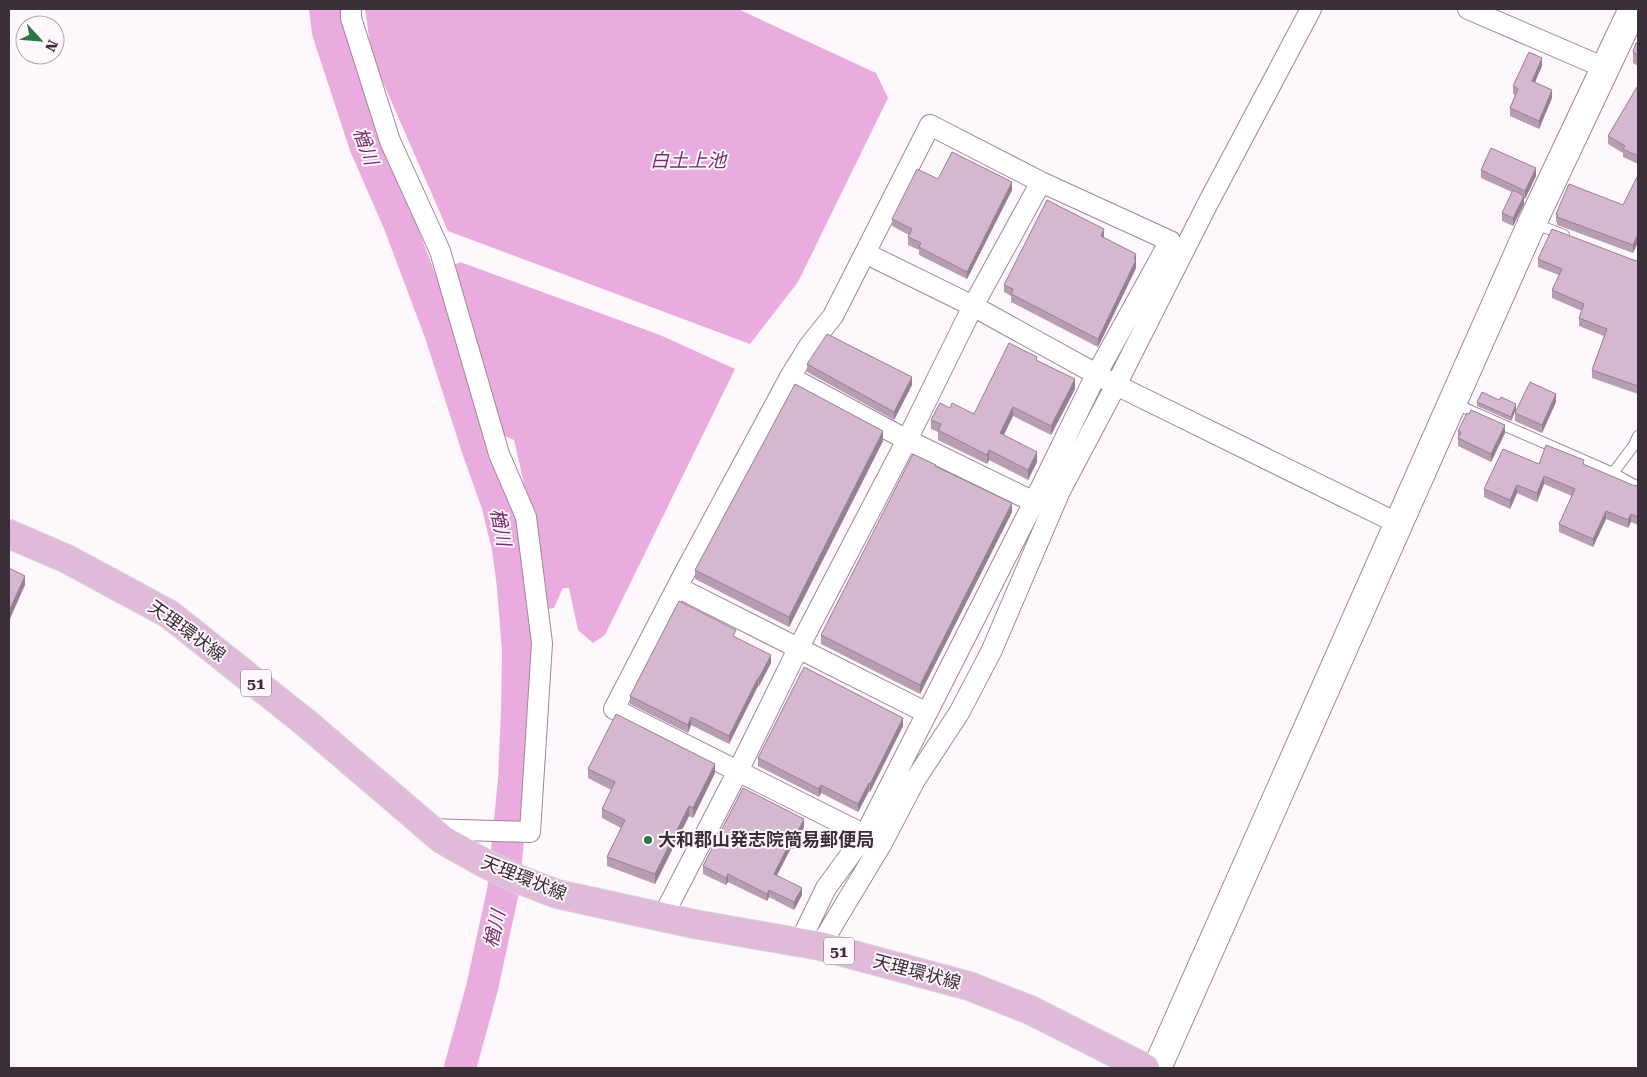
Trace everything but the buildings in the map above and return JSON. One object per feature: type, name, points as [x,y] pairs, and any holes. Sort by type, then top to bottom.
[{"type":"main road","name":"天理環状線","points":[[9,534],[67,559],[169,614],[306,723],[443,840],[518,879],[557,894],[662,918],[810,944],[969,986],[1030,1010],[1146,1068]]},
{"type":"street","points":[[351,9],[351,18],[390,141],[440,251],[499,454],[526,517],[542,643],[530,832],[430,829]]},
{"type":"street","points":[[810,944],[882,842],[916,780],[964,705],[991,652],[1060,491],[1208,203],[1311,9]]},
{"type":"street","points":[[1468,9],[1605,68]]},
{"type":"street","points":[[1156,1068],[1532,223],[1633,9]]},
{"type":"street","points":[[810,944],[826,888],[865,835],[1034,502],[1096,375],[1170,241],[1041,182],[930,125],[833,316],[809,346],[790,377],[677,587],[614,710],[865,835]]},
{"type":"street","points":[[662,918],[738,772],[798,649],[907,440],[973,306],[1041,182]]},
{"type":"street","points":[[865,253],[973,306],[1096,375],[1399,524]]},
{"type":"street","points":[[790,377],[907,440],[1034,502]]},
{"type":"street","points":[[677,587],[927,713]]},
{"type":"lane","points":[[1532,223],[1576,239]]},
{"type":"lane","points":[[1452,402],[1613,473],[1638,487]]},
{"type":"lane","points":[[1613,473],[1634,445],[1638,436]]},
{"type":"water","name":"白土上池","points":[[365,9],[738,9],[876,73],[888,98],[798,282],[750,344],[448,231],[372,57]]},
{"type":"water","points":[[460,262],[660,335],[735,369],[605,635],[593,643],[578,630],[569,588],[563,588],[554,608],[543,610],[536,536],[514,440],[500,434],[446,269]]},
{"type":"waterway","name":"楢川","points":[[325,9],[328,32],[365,145],[399,223],[441,335],[497,503],[508,548],[513,587],[518,652],[517,712],[514,780],[503,891],[482,988],[460,1068]]},
{"type":"place","name":"大和郡山発志院簡易郵便局","points":[[648,840]]}]
